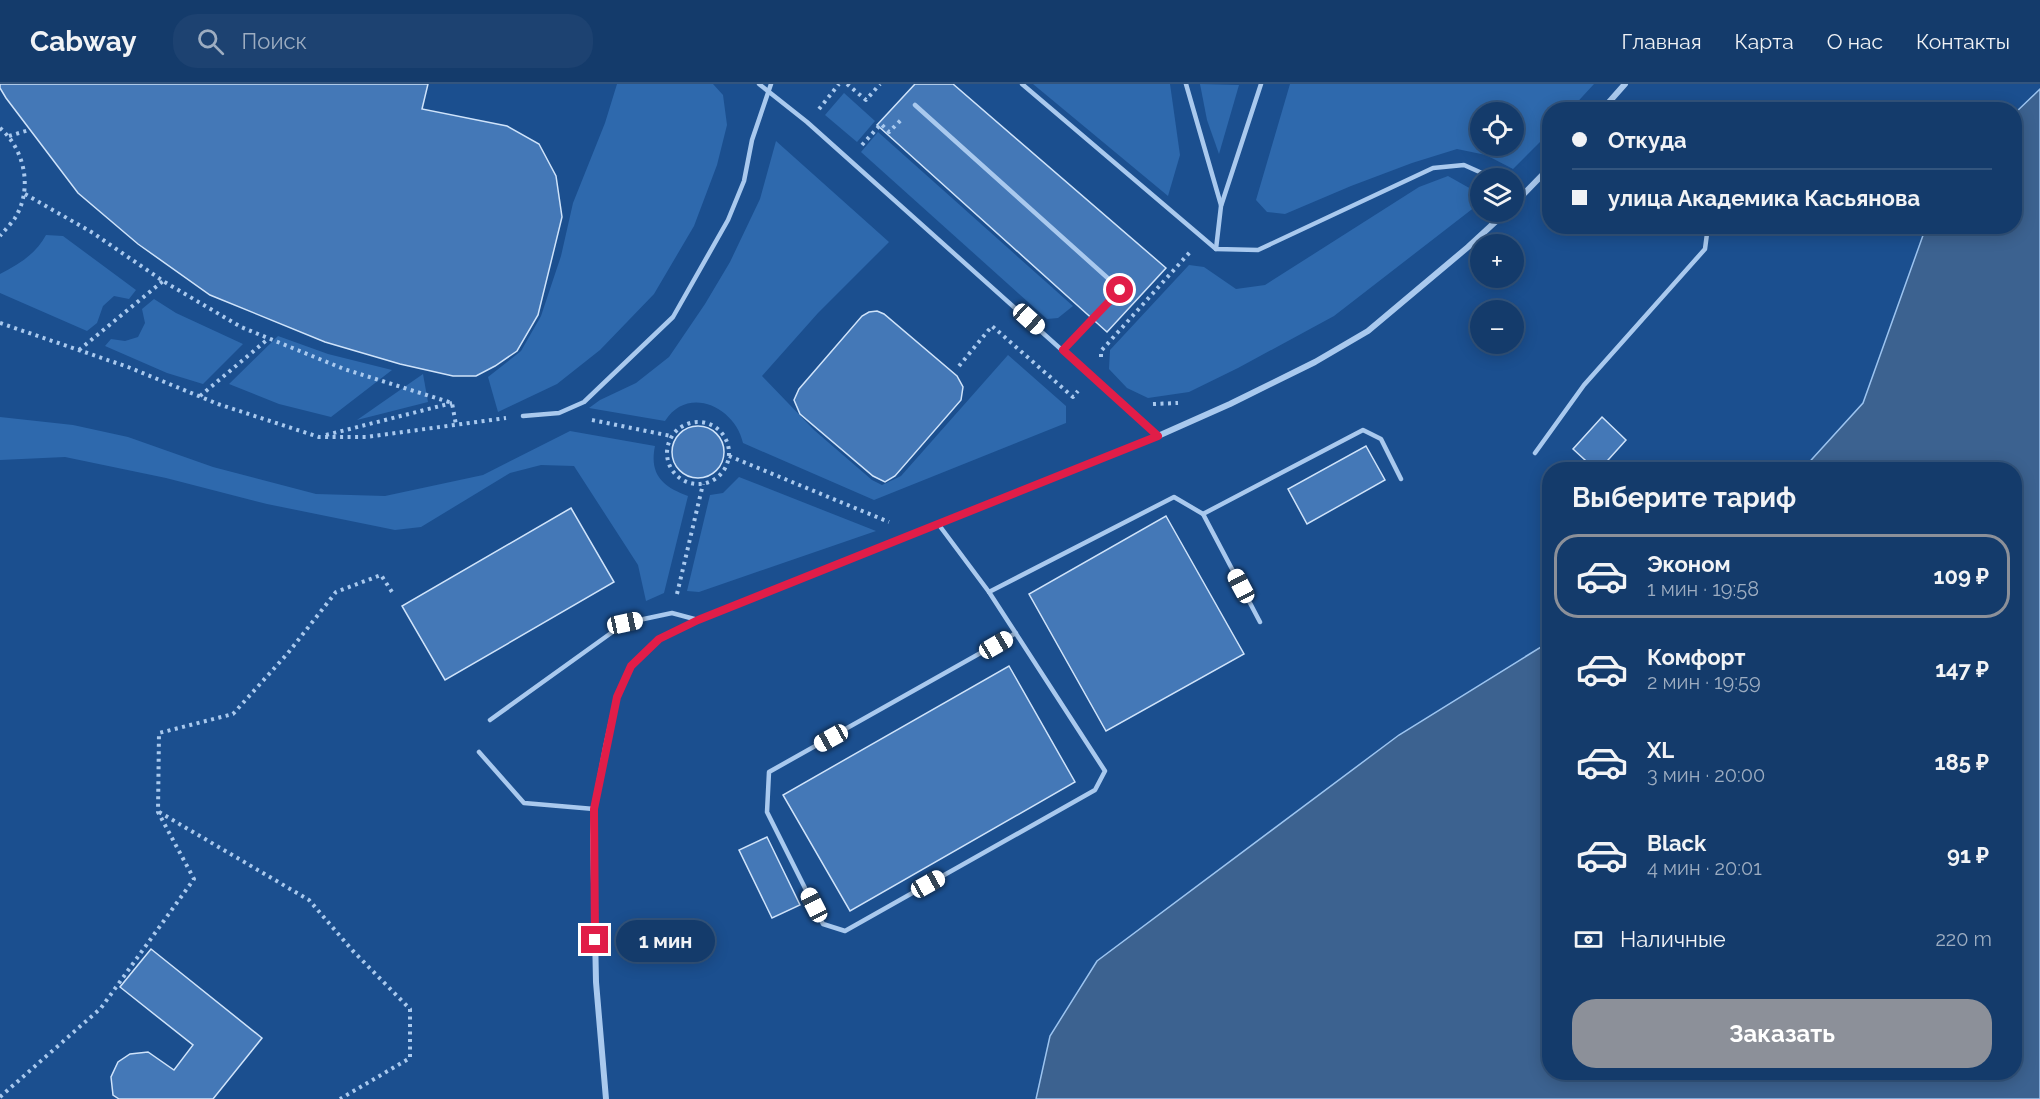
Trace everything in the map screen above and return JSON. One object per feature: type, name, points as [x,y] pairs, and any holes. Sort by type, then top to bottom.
[{"type":"street","points":[[1609,102],[1625,84]]},
{"type":"street","points":[[1524,194],[1542,175]]},
{"type":"street","points":[[606,1099],[596,982],[594,809],[617,697],[631,666],[659,639],[698,620],[1158,436],[1294,373],[1368,331],[1495,222]]},
{"type":"lane","points":[[759,84],[807,122],[1158,436]]},
{"type":"lane","points":[[523,416],[559,413],[584,402],[673,317],[728,220],[744,181],[752,140],[771,84]]},
{"type":"lane","points":[[1022,84],[1216,249],[1258,250],[1433,168],[1464,165],[1471,168]]},
{"type":"lane","points":[[1186,84],[1221,206]]},
{"type":"lane","points":[[1216,249],[1221,206],[1261,84]]},
{"type":"lane","points":[[915,105],[1120,290],[1063,350]]},
{"type":"lane","points":[[1536,453],[1584,385],[1705,249],[1707,234]]},
{"type":"lane","points":[[1203,514],[1363,430],[1382,439],[1401,478]]},
{"type":"lane","points":[[989,592],[1174,497],[1203,514],[1260,622]]},
{"type":"lane","points":[[939,525],[989,592],[1016,633],[1105,771],[1095,790],[845,931],[823,924],[767,812],[769,772],[1016,633]]},
{"type":"lane","points":[[490,720],[625,623],[672,613],[698,620]]},
{"type":"lane","points":[[479,752],[524,803],[594,809]]},
{"type":"path","points":[[818,110],[839,84]]},
{"type":"path","points":[[847,84],[866,100],[880,84]]},
{"type":"path","points":[[881,124],[889,132]]},
{"type":"path","points":[[0,129],[9,136],[24,167],[25,194],[15,218],[0,236]]},
{"type":"path","points":[[9,136],[29,130]]},
{"type":"path","points":[[25,194],[93,233],[164,281],[241,327],[344,369],[452,403]]},
{"type":"path","points":[[959,366],[992,326],[1073,397],[1102,363],[1101,351],[1174,271]]},
{"type":"path","points":[[78,351],[164,281]]},
{"type":"path","points":[[0,323],[128,367],[199,397],[319,437],[366,437],[523,416]]},
{"type":"path","points":[[199,397],[268,339]]},
{"type":"path","points":[[452,403],[456,425]]},
{"type":"path","points":[[319,437],[452,403]]},
{"type":"path","points":[[1145,404],[1184,403]]},
{"type":"path","points":[[559,413],[671,436]]},
{"type":"path","points":[[697,421],[708,423],[724,435],[729,456],[727,466],[721,474],[703,484],[693,484],[675,475],[666,456],[671,436],[687,423],[697,421]]},
{"type":"path","points":[[729,456],[917,533]]},
{"type":"path","points":[[672,613],[703,484]]},
{"type":"path","points":[[0,1097],[101,1008],[194,879],[158,812],[159,733],[233,714],[288,653],[336,592],[381,575],[394,596]]},
{"type":"path","points":[[158,812],[309,900],[353,951],[410,1009],[410,1058],[340,1099]]},
{"type":"shaded area","points":[[617,84],[713,84],[723,95],[727,125],[717,165],[694,226],[654,294],[600,350],[557,384],[498,412],[488,377],[521,351],[541,316],[561,256],[573,203],[605,123]]},
{"type":"shaded area","points":[[1033,84],[1170,84],[1180,155],[1168,196]]},
{"type":"shaded area","points":[[1200,84],[1239,85],[1219,154],[1207,120]]},
{"type":"shaded area","points":[[1290,84],[1594,84],[1577,102],[1542,102],[1542,140],[1514,168],[1488,156],[1524,156],[1524,102],[1470,102],[1470,152],[1457,149],[1412,163],[1285,214],[1267,212],[1256,200]]},
{"type":"shaded area","points":[[2040,89],[2040,1099],[1036,1099],[1050,1036],[1097,961],[1399,735],[1542,646],[1542,1080],[2022,1080],[2022,462],[1809,462],[1863,403],[1923,234],[2022,234],[2022,106]]},
{"type":"shaded area","points":[[844,93],[875,121],[857,142],[825,115]]},
{"type":"shaded area","points":[[878,132],[1073,306],[1058,318],[1047,319],[861,152]]},
{"type":"shaded area","points":[[776,141],[889,242],[818,313],[762,376],[814,430],[872,480],[882,485],[901,476],[1008,355],[1066,406],[1066,423],[874,500],[743,443],[731,419],[710,405],[686,404],[675,410],[665,421],[589,408],[600,400],[636,383],[669,357],[730,262],[760,199]]},
{"type":"shaded area","points":[[1448,176],[1470,188],[1470,211],[1334,316],[1189,392],[1148,398],[1127,388],[1109,369],[1110,350],[1189,265],[1204,267],[1236,289],[1265,285],[1419,187]]},
{"type":"shaded area","points":[[46,235],[63,236],[136,290],[129,299],[114,296],[103,306],[97,323],[87,331],[0,293],[0,274],[26,258]]},
{"type":"shaded area","points":[[154,299],[176,313],[243,344],[203,384],[167,373],[105,346],[111,339],[125,341],[138,337],[145,323],[142,309]]},
{"type":"shaded area","points":[[278,336],[328,354],[392,370],[331,417],[279,404],[229,384]]},
{"type":"shaded area","points":[[423,374],[428,402],[357,420]]},
{"type":"shaded area","points":[[0,417],[73,425],[128,437],[213,467],[316,494],[385,496],[483,475],[570,431],[655,446],[656,472],[665,484],[688,496],[664,593],[646,601],[638,565],[574,466],[541,465],[510,473],[421,527],[395,530],[267,504],[166,478],[65,457],[0,460]]},
{"type":"shaded area","points":[[739,477],[876,531],[699,592],[687,591],[710,495],[723,493]]},
{"type":"building","points":[[0,84],[428,84],[422,109],[507,126],[539,144],[556,176],[562,217],[538,315],[517,351],[476,376],[453,376],[400,364],[325,342],[210,295],[138,244],[78,193],[6,98]]},
{"type":"building","points":[[915,84],[953,84],[1166,268],[1107,332],[877,125]]},
{"type":"building","points":[[877,311],[884,314],[957,376],[963,387],[961,400],[895,476],[885,482],[873,476],[800,414],[794,400],[799,389],[862,316]]},
{"type":"building","points":[[1602,417],[1626,440],[1606,462],[1587,462],[1573,449]]},
{"type":"building","points":[[698,426],[712,430],[720,438],[724,452],[720,466],[712,474],[698,478],[684,474],[676,466],[672,452],[676,438],[684,430]]},
{"type":"building","points":[[1366,446],[1385,480],[1307,524],[1288,489]]},
{"type":"building","points":[[571,508],[614,582],[445,680],[402,606]]},
{"type":"building","points":[[1166,516],[1244,654],[1106,731],[1029,594]]},
{"type":"building","points":[[1009,666],[1075,782],[850,911],[783,795]]},
{"type":"building","points":[[767,837],[800,905],[772,918],[739,850]]},
{"type":"building","points":[[151,949],[262,1038],[213,1099],[119,1099],[113,1095],[111,1077],[118,1062],[130,1054],[148,1052],[174,1070],[193,1045],[120,987]]},
{"type":"route","points":[[595,940],[594,809],[617,697],[631,666],[659,639],[698,620],[1158,436],[1063,350],[1120,290]]}]
